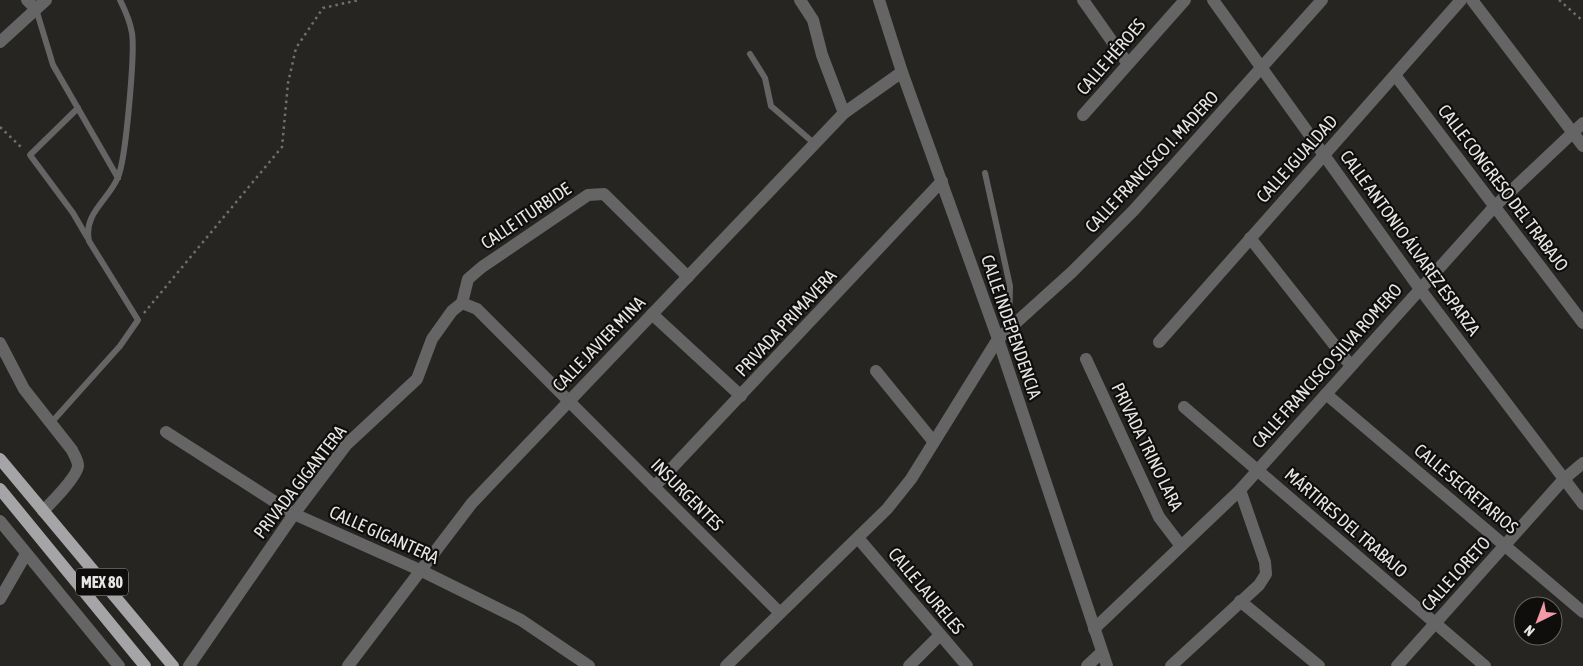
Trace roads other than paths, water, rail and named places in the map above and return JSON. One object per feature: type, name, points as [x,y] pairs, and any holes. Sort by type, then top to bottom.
[{"type":"main road","name":"MEX 80","points":[[0,459],[173,666]]},
{"type":"main road","name":"MEX 80","points":[[0,489],[145,666]]},
{"type":"street","points":[[0,42],[32,5],[46,0]]},
{"type":"street","points":[[800,0],[813,20],[822,55],[844,113]]},
{"type":"street","name":"CALLE INDEPENDENCIA","points":[[879,0],[902,72],[998,339],[1107,666]]},
{"type":"street","points":[[1083,0],[1128,64]]},
{"type":"street","name":"CALLE HÉROES","points":[[1084,115],[1185,0]]},
{"type":"street","name":"CALLE ANTONIO ÁLVAREZ ESPARZA","points":[[1212,0],[1420,289],[1583,504]]},
{"type":"street","name":"CALLE FRANCISCO I. MADERO","points":[[726,666],[887,509],[911,479],[998,339],[1072,272],[1134,210],[1322,0]]},
{"type":"street","name":"CALLE IGUALDAD","points":[[1159,342],[1461,0]]},
{"type":"street","points":[[1472,0],[1583,146]]},
{"type":"street","name":"CALLE JAVIER MINA","points":[[351,665],[472,503],[816,145],[844,113],[902,72]]},
{"type":"street","name":"CALLE CONGRESO DEL TRABAJO","points":[[1395,75],[1583,322]]},
{"type":"street","name":"CALLE FRANCISCO SILVA ROMERO","points":[[1094,629],[1240,490],[1494,207],[1583,123]]},
{"type":"street","name":"PRIVADA PRIMAVERA","points":[[654,487],[942,181]]},
{"type":"street","name":"CALLE ITURBIDE","points":[[462,303],[468,279],[482,267],[588,195],[604,194],[688,277]]},
{"type":"street","points":[[1250,238],[1351,366]]},
{"type":"street","name":"INSURGENTES","points":[[462,303],[477,309],[780,613]]},
{"type":"street","name":"PRIVADA GIGANTERA","points":[[189,666],[294,514],[347,444],[411,387],[421,370],[432,339],[452,311],[462,303]]},
{"type":"street","points":[[652,314],[741,396]]},
{"type":"street","points":[[0,343],[24,389],[72,450],[78,467],[74,476],[43,512]]},
{"type":"street","name":"PRIVADA TRINO LARA","points":[[1086,360],[1159,517],[1181,546]]},
{"type":"street","points":[[876,371],[933,442]]},
{"type":"street","name":"CALLE SECRETARIOS","points":[[1326,394],[1583,612]]},
{"type":"street","name":"MÁRTIRES DEL TRABAJO","points":[[1184,407],[1485,666]]},
{"type":"street","name":"CALLE GIGANTERA","points":[[166,432],[294,514],[422,571],[521,620],[590,666]]},
{"type":"street","name":"CALLE LORETO","points":[[1397,666],[1564,479],[1583,463]]},
{"type":"street","points":[[1171,666],[1240,601],[1259,586],[1266,574],[1265,562],[1240,490]]},
{"type":"street","points":[[0,521],[119,666]]},
{"type":"street","name":"CALLE LAURELES","points":[[858,538],[968,666]]},
{"type":"street","points":[[0,599],[26,554]]},
{"type":"street","points":[[1240,601],[1319,666]]},
{"type":"street","points":[[909,666],[940,635]]},
{"type":"street","points":[[1087,666],[1102,652]]},
{"type":"lane","points":[[89,241],[88,224],[118,178],[122,167],[132,34],[120,0]]},
{"type":"lane","points":[[32,5],[53,65],[118,178]]},
{"type":"lane","points":[[750,54],[765,78],[771,106],[816,145]]},
{"type":"lane","points":[[50,422],[120,346],[138,320],[73,213],[30,155],[78,108]]},
{"type":"lane","points":[[985,173],[1010,286],[1010,329]]}]
